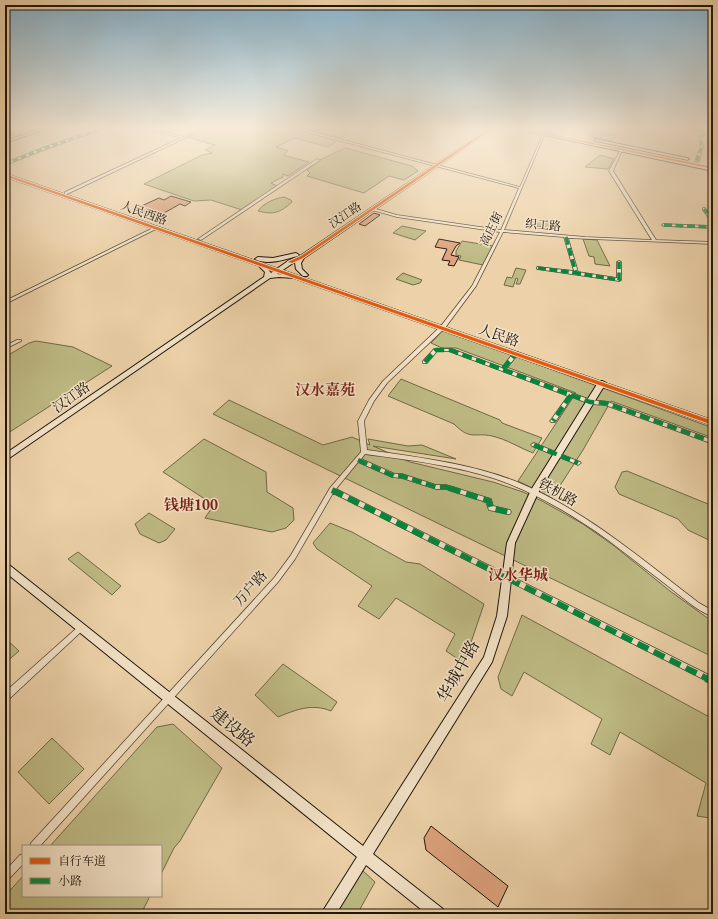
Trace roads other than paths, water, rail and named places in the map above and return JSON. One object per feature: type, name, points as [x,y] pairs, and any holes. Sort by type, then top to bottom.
[{"type":"main road","name":"人民西路","points":[[7,172],[258,259],[279,269]]},
{"type":"main road","name":"汉江路","points":[[299,256],[417,172]]},
{"type":"main road","name":"汉江路","points":[[5,458],[279,269],[373,209],[427,172]]},
{"type":"main road","name":"人民西路","points":[[5,174],[263,266],[279,269]]},
{"type":"main road","points":[[258,259],[273,260],[299,256],[298,263],[304,275]]},
{"type":"main road","points":[[263,266],[268,272],[267,278],[279,275],[294,277]]},
{"type":"main road","name":"人民路","points":[[279,269],[304,275],[445,325],[713,416]]},
{"type":"main road","name":"人民路","points":[[279,269],[294,277],[445,325],[516,353],[713,423]]},
{"type":"main road","name":"华城中路","points":[[328,914],[488,659],[502,616],[511,543],[534,492],[602,383]]},
{"type":"main road","name":"建设路","points":[[5,567],[438,914]]},
{"type":"street","points":[[66,193],[111,172]]},
{"type":"street","points":[[200,239],[300,172]]},
{"type":"street","points":[[458,172],[521,188]]},
{"type":"street","name":"高庄街","points":[[445,325],[474,286],[502,231],[528,172]]},
{"type":"street","points":[[611,172],[656,241]]},
{"type":"street","name":"织工路","points":[[373,209],[397,216],[502,231],[566,237],[713,242]]},
{"type":"street","points":[[704,209],[713,221]]},
{"type":"street","points":[[664,225],[713,227]]},
{"type":"street","points":[[5,303],[156,228]]},
{"type":"street","points":[[566,237],[576,273]]},
{"type":"street","points":[[538,268],[619,280],[619,262]]},
{"type":"street","points":[[364,452],[361,421],[372,400],[385,382],[445,325]]},
{"type":"street","points":[[5,348],[19,341]]},
{"type":"street","points":[[424,362],[436,350],[450,350],[590,402],[606,403],[713,442]]},
{"type":"street","points":[[503,369],[516,353]]},
{"type":"street","points":[[554,421],[571,395]]},
{"type":"street","points":[[534,445],[578,463]]},
{"type":"street","name":"万户路","points":[[35,845],[276,580],[293,557],[332,490],[364,452]]},
{"type":"street","name":"铁机路","points":[[364,452],[459,466],[513,483],[534,492],[584,521],[697,605],[713,614]]},
{"type":"street","points":[[358,460],[394,476],[402,476],[436,487],[446,486],[471,494],[489,501],[492,508],[508,512]]},
{"type":"street","points":[[332,490],[713,681]]},
{"type":"street","points":[[5,697],[81,628]]},
{"type":"street","points":[[5,878],[22,859]]},
{"type":"district","name":"汉水嘉苑","points":[[325,389]]},
{"type":"district","name":"钱塘100","points":[[191,504]]},
{"type":"district","name":"汉水华城","points":[[518,574]]}]
